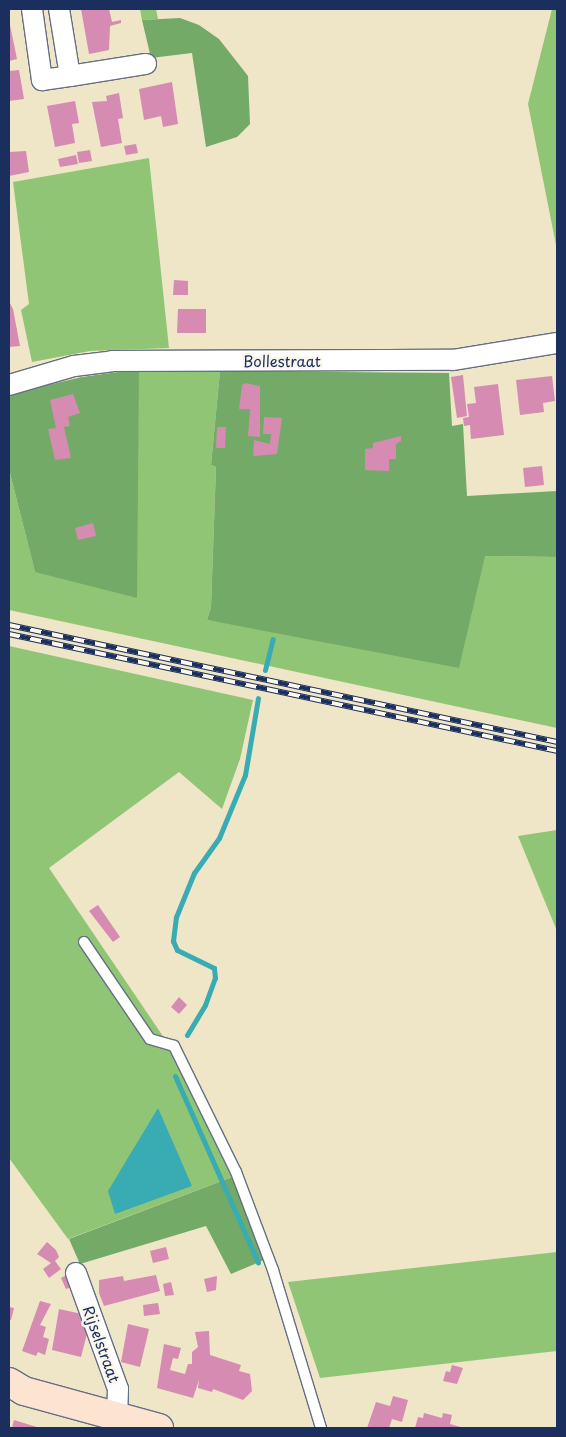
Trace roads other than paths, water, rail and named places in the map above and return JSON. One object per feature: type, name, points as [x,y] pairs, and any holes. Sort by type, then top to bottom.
[{"type":"street","points":[[32,9],[42,80],[146,64]]},
{"type":"street","points":[[58,9],[70,76]]},
{"type":"street","name":"Bollestraat","points":[[9,385],[74,366],[112,360],[453,360],[557,343]]},
{"type":"street","name":"Rijselstraat","points":[[76,1273],[118,1389],[117,1417]]},
{"type":"street","points":[[14,1389],[159,1428]]},
{"type":"lane","points":[[84,942],[150,1040],[174,1046],[236,1172],[273,1270],[321,1428]]},
{"type":"water","points":[[158,1108],[192,1186],[115,1214],[108,1191]]},
{"type":"waterway","points":[[265,670],[273,639]]},
{"type":"waterway","points":[[187,1035],[205,1005],[215,978],[214,968],[177,950],[173,941],[176,917],[194,873],[219,838],[245,775],[258,698]]},
{"type":"waterway","points":[[175,1076],[258,1262]]},
{"type":"railway","points":[[9,625],[557,742]]},
{"type":"railway","points":[[9,634],[557,751]]}]
